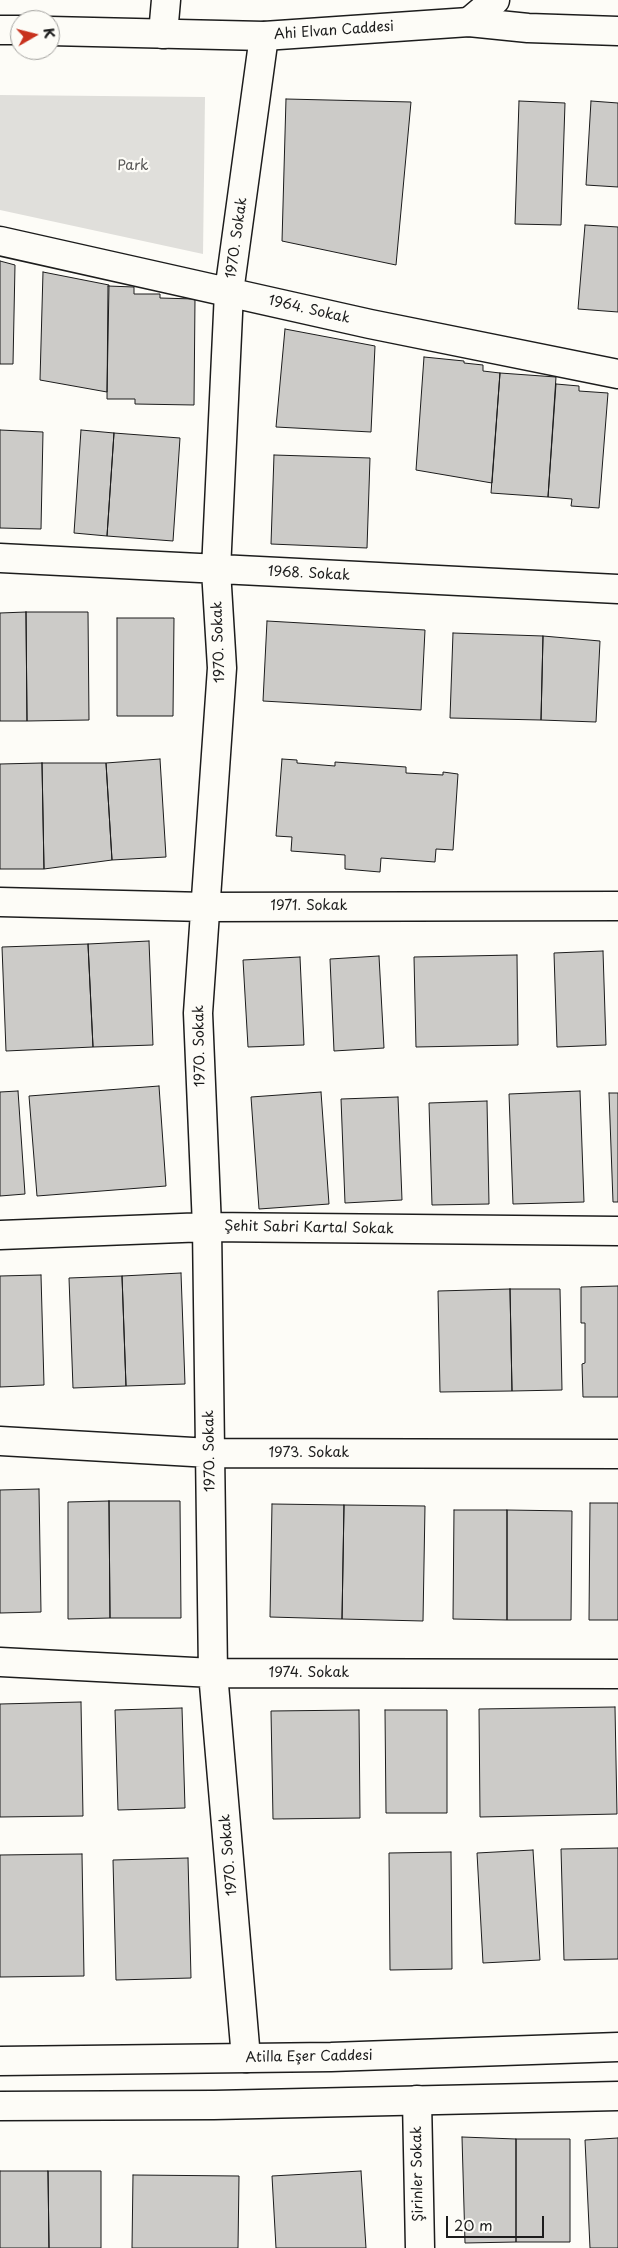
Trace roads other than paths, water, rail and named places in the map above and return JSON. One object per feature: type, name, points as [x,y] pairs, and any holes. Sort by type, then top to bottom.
[{"type":"street","points":[[164,34],[166,0]]},
{"type":"street","points":[[469,22],[495,0]]},
{"type":"street","name":"Ahi Elvan Caddesi","points":[[60,31],[264,36],[469,22],[528,28],[618,31]]},
{"type":"street","name":"1970. Sokak","points":[[246,2058],[213,1673],[207,1227],[198,1013],[222,668],[216,570],[229,292],[264,36]]},
{"type":"street","name":"1964. Sokak","points":[[0,241],[370,324],[618,374]]},
{"type":"street","name":"1968. Sokak","points":[[0,558],[618,589]]},
{"type":"street","name":"1971. Sokak","points":[[0,902],[206,906],[618,906]]},
{"type":"street","name":"Şehit Sabri Kartal Sokak","points":[[0,1235],[207,1227],[618,1231]]},
{"type":"street","name":"1973. Sokak","points":[[0,1441],[210,1453],[618,1454]]},
{"type":"street","name":"1974. Sokak","points":[[0,1662],[213,1673],[618,1674]]},
{"type":"street","name":"Atilla Eşer Caddesi","points":[[0,2061],[246,2058],[618,2048]]},
{"type":"street","points":[[0,2106],[223,2105],[618,2096]]},
{"type":"street","name":"Şirinler Sokak","points":[[417,2100],[420,2248]]},
{"type":"park label","name":"Park","points":[[133,166]]}]
